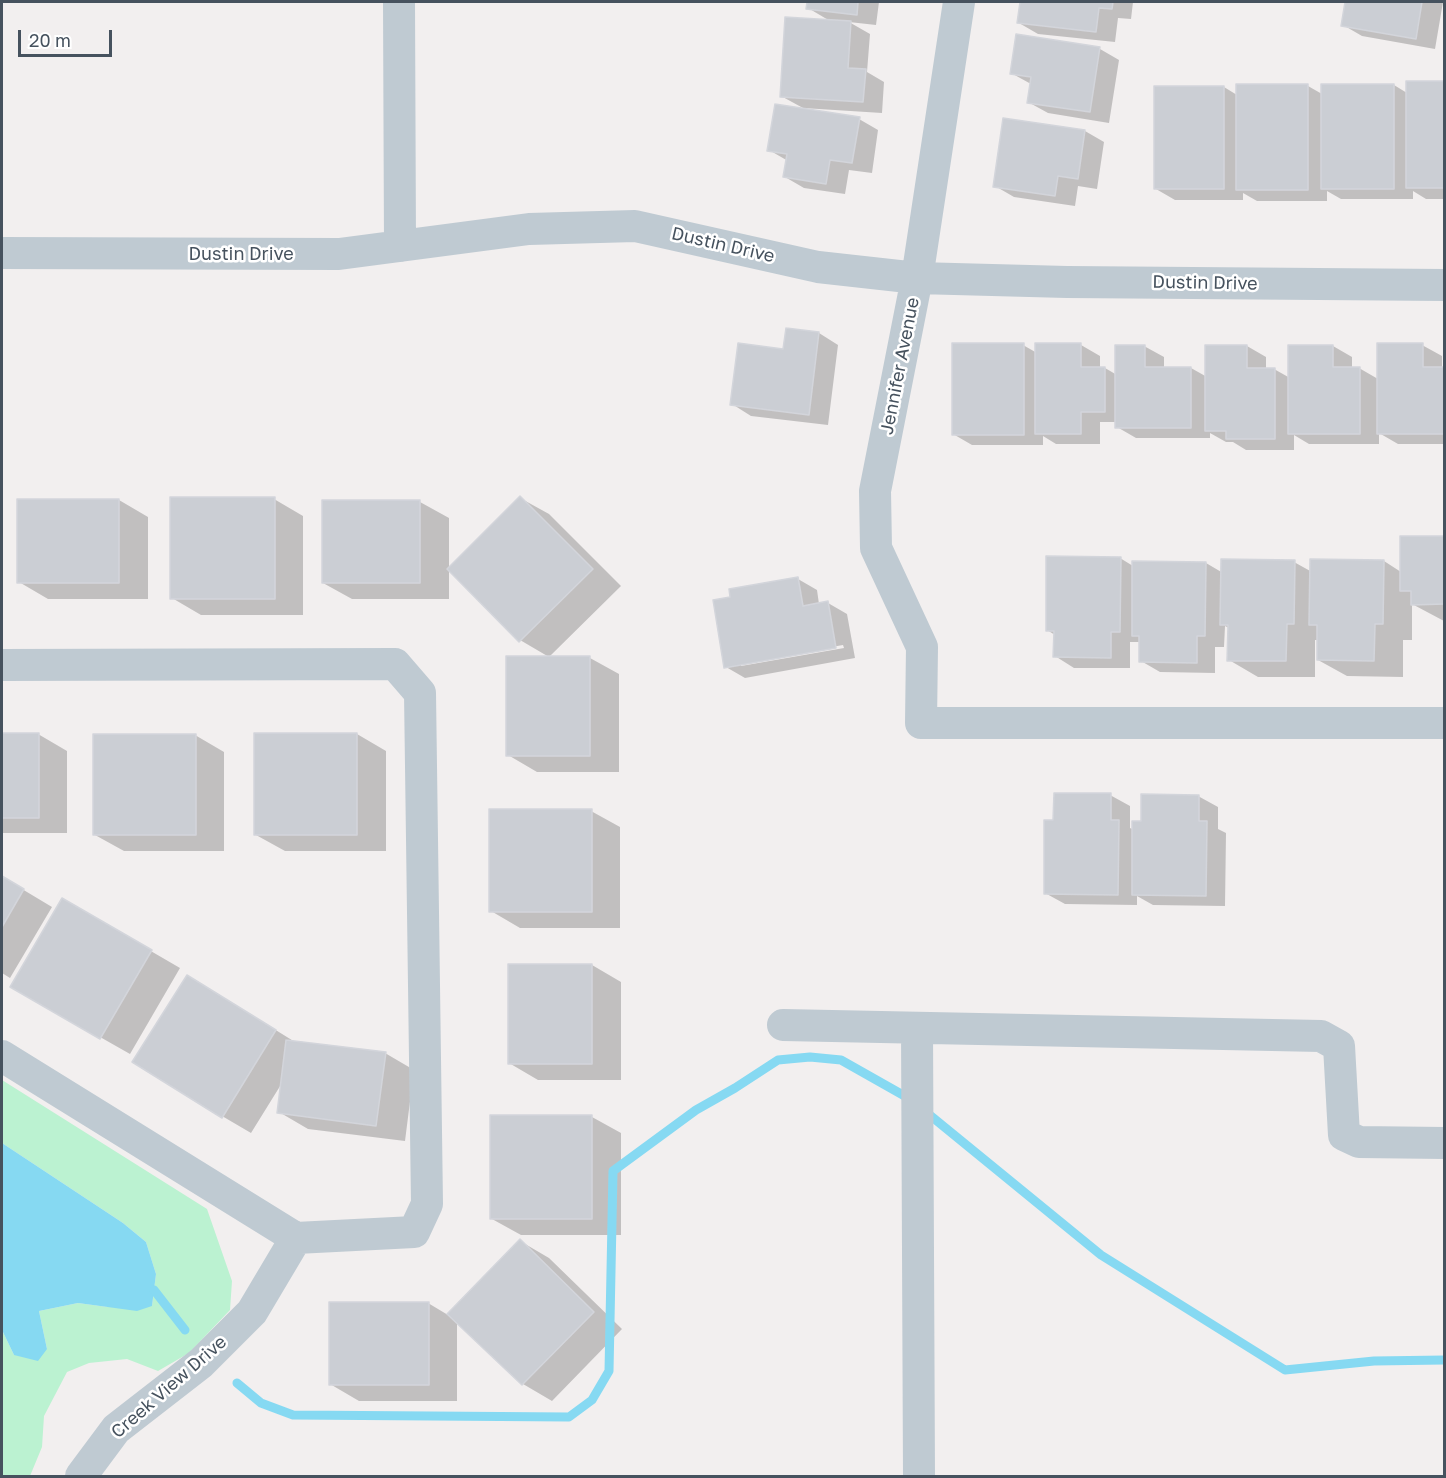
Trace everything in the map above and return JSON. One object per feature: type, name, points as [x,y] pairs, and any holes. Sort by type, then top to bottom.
[{"type":"street","points":[[399,2],[400,246]]},
{"type":"street","name":"Jennifer Avenue","points":[[959,2],[917,278],[875,491],[876,548],[922,647],[921,723],[1444,723]]},
{"type":"street","name":"Dustin Drive","points":[[2,254],[339,254],[529,229],[635,226],[818,267],[917,278],[1067,282],[1444,285]]},
{"type":"street","points":[[2,665],[395,664],[420,693],[427,1204],[414,1232],[296,1238],[2,1056]]},
{"type":"street","points":[[783,1024],[1321,1035],[1339,1046],[1344,1135],[1359,1142],[1444,1143]]},
{"type":"street","points":[[917,1028],[919,1476]]},
{"type":"street","name":"Creek View Drive","points":[[81,1476],[116,1430],[201,1364],[252,1312],[296,1238]]},
{"type":"green space","points":[[2,1080],[207,1209],[232,1281],[230,1310],[189,1353],[158,1371],[127,1359],[89,1363],[67,1372],[44,1416],[42,1447],[30,1476],[2,1476],[2,1330],[14,1355],[47,1349],[39,1311],[78,1303],[108,1307],[152,1306],[156,1274],[146,1242],[123,1223],[2,1143]]},
{"type":"water","points":[[2,1143],[123,1223],[146,1242],[156,1274],[152,1306],[137,1311],[78,1303],[39,1311],[47,1349],[38,1361],[14,1355],[2,1330]]},
{"type":"building","points":[[807,2],[858,2],[857,15],[806,9]]},
{"type":"building","points":[[1020,2],[1113,2],[1112,9],[1099,8],[1096,32],[1017,23]]},
{"type":"building","points":[[1345,2],[1422,2],[1416,39],[1341,26]]},
{"type":"building","points":[[785,17],[851,21],[848,68],[866,69],[863,102],[780,97]]},
{"type":"building","points":[[1016,34],[1100,47],[1090,112],[1027,103],[1031,77],[1010,74]]},
{"type":"building","points":[[1406,81],[1444,81],[1444,188],[1406,188]]},
{"type":"building","points":[[1236,84],[1308,84],[1308,190],[1236,190]]},
{"type":"building","points":[[1321,84],[1394,84],[1394,189],[1321,189]]},
{"type":"building","points":[[1154,86],[1224,86],[1224,189],[1154,189]]},
{"type":"building","points":[[775,104],[860,117],[852,163],[830,160],[826,184],[783,177],[787,154],[767,151]]},
{"type":"building","points":[[1003,118],[1085,130],[1078,179],[1058,176],[1055,196],[993,187]]},
{"type":"building","points":[[786,328],[819,332],[809,415],[730,405],[738,343],[783,349]]},
{"type":"building","points":[[952,343],[1024,343],[1024,435],[952,435]]},
{"type":"building","points":[[1035,343],[1081,343],[1081,367],[1105,367],[1105,412],[1081,412],[1081,434],[1035,434]]},
{"type":"building","points":[[1377,343],[1423,343],[1423,367],[1444,367],[1444,434],[1377,434]]},
{"type":"building","points":[[1115,345],[1145,345],[1145,367],[1191,367],[1191,428],[1115,428]]},
{"type":"building","points":[[1205,345],[1247,345],[1247,368],[1275,368],[1275,439],[1226,439],[1226,431],[1205,431]]},
{"type":"building","points":[[1288,345],[1333,345],[1333,367],[1360,367],[1360,434],[1288,434]]},
{"type":"building","points":[[520,496],[593,569],[519,642],[447,569]]},
{"type":"building","points":[[170,497],[275,497],[275,599],[170,599]]},
{"type":"building","points":[[17,499],[119,499],[119,583],[17,583]]},
{"type":"building","points":[[322,500],[420,500],[420,583],[322,583]]},
{"type":"building","points":[[1400,536],[1444,536],[1444,604],[1411,605],[1411,591],[1400,591]]},
{"type":"building","points":[[1046,556],[1121,557],[1120,632],[1111,632],[1111,658],[1053,657],[1054,631],[1046,631]]},
{"type":"building","points":[[1221,559],[1295,560],[1294,624],[1287,624],[1286,661],[1227,661],[1228,625],[1220,625]]},
{"type":"building","points":[[1310,559],[1384,560],[1383,624],[1375,624],[1374,661],[1317,660],[1317,625],[1309,625]]},
{"type":"building","points":[[1132,561],[1206,562],[1205,636],[1197,636],[1197,663],[1139,662],[1139,636],[1132,636]]},
{"type":"building","points":[[798,577],[803,606],[828,601],[836,648],[724,668],[713,600],[730,597],[729,589]]},
{"type":"building","points":[[506,656],[590,656],[590,756],[506,756]]},
{"type":"building","points":[[2,733],[39,733],[39,818],[2,818]]},
{"type":"building","points":[[254,733],[357,733],[357,835],[254,835]]},
{"type":"building","points":[[93,734],[196,734],[196,835],[93,835]]},
{"type":"building","points":[[1054,793],[1111,793],[1111,820],[1119,820],[1118,895],[1044,894],[1044,820],[1053,820]]},
{"type":"building","points":[[1141,794],[1199,795],[1199,821],[1207,821],[1206,896],[1132,895],[1132,821],[1141,821]]},
{"type":"building","points":[[489,809],[592,809],[592,912],[489,912]]},
{"type":"building","points":[[2,876],[24,889],[2,927]]},
{"type":"building","points":[[62,898],[152,950],[100,1039],[10,987]]},
{"type":"building","points":[[508,964],[592,964],[592,1064],[508,1064]]},
{"type":"building","points":[[187,975],[276,1030],[222,1118],[132,1062]]},
{"type":"building","points":[[286,1040],[386,1052],[376,1126],[277,1113]]},
{"type":"building","points":[[490,1115],[592,1115],[592,1219],[490,1219]]},
{"type":"building","points":[[520,1239],[594,1312],[522,1385],[447,1314]]},
{"type":"building","points":[[329,1302],[429,1302],[429,1385],[329,1385]]},
{"type":"waterway","points":[[237,1383],[261,1403],[293,1415],[569,1417],[592,1400],[609,1371],[613,1171],[696,1110],[778,1060],[810,1057],[841,1060],[910,1099]]},
{"type":"waterway","points":[[926,1112],[1101,1255],[1285,1370],[1374,1361],[1444,1360]]},
{"type":"waterway","points":[[154,1290],[185,1330]]}]
